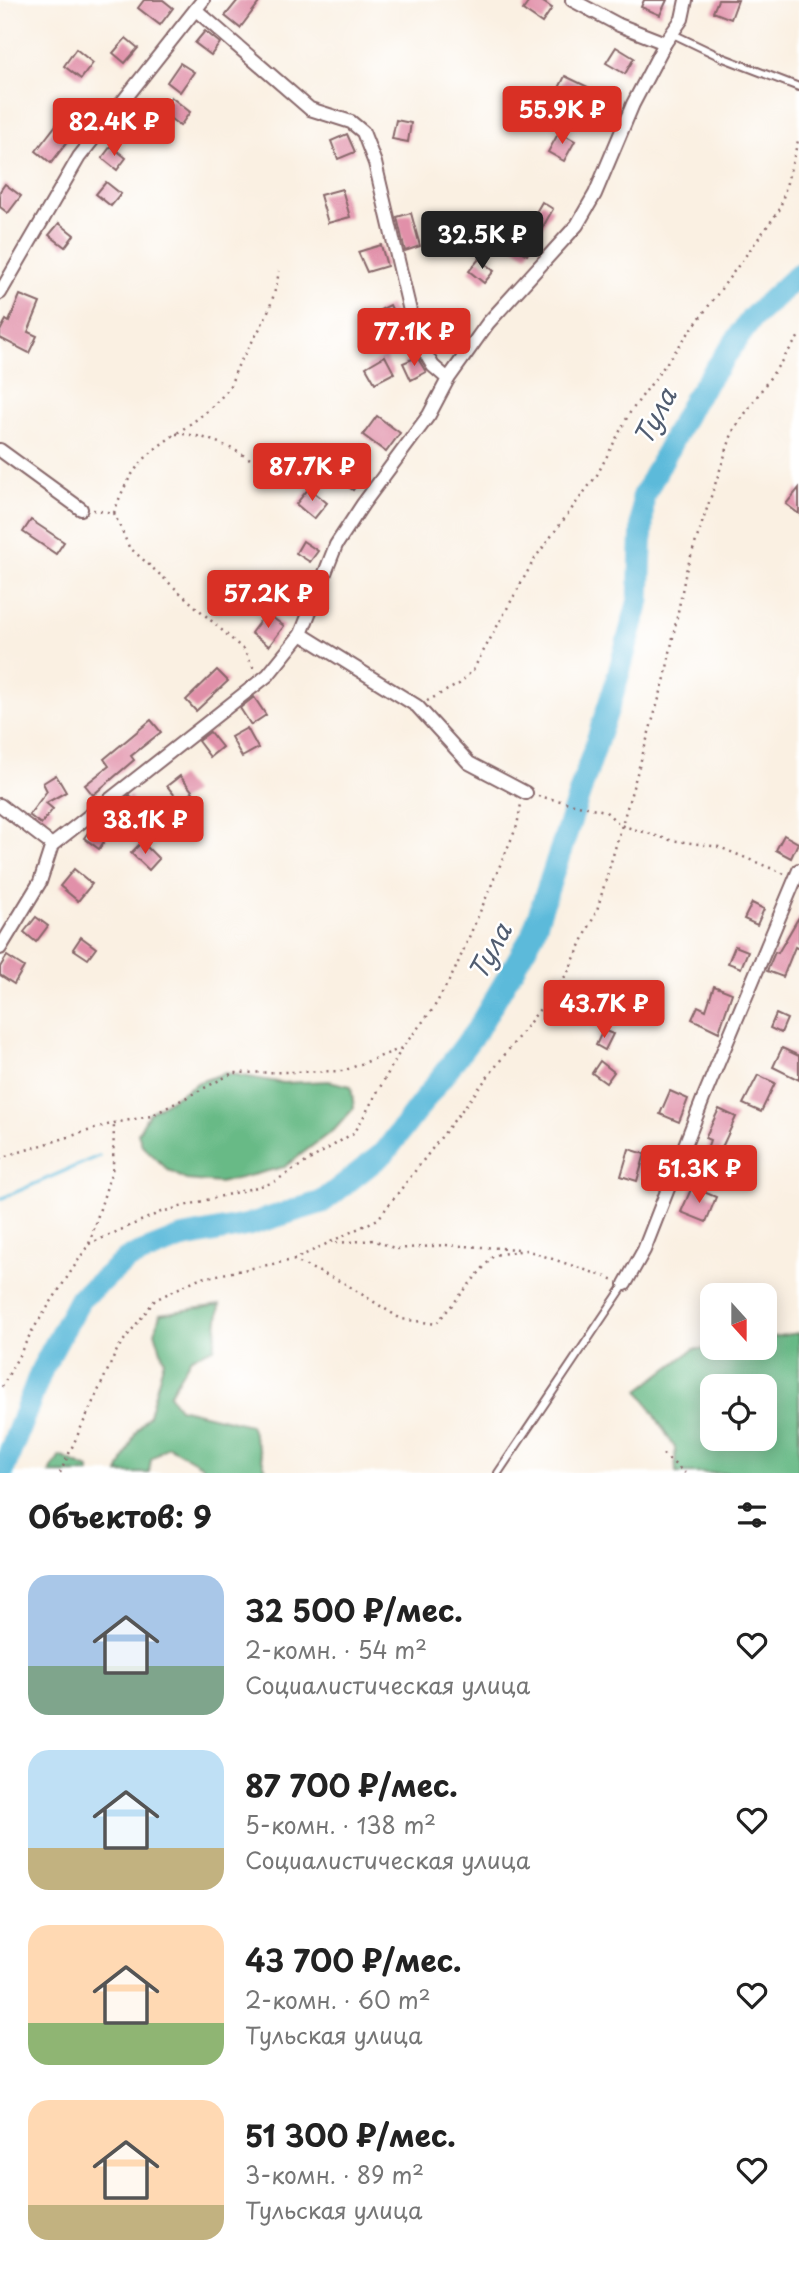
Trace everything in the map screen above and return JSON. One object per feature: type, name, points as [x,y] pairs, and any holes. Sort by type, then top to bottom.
[{"type":"street","points":[[572,0],[619,25],[669,38]]},
{"type":"street","points":[[0,948],[40,882],[52,845],[261,681],[301,634],[336,545],[429,415],[448,379],[488,323],[577,225],[669,38],[682,19],[686,0]]},
{"type":"street","points":[[0,293],[79,157],[200,5],[310,109],[351,122],[363,132],[375,163],[410,311],[432,366],[448,379]]},
{"type":"street","points":[[0,450],[80,509]]},
{"type":"street","points":[[301,634],[417,706],[470,763],[526,793]]},
{"type":"street","points":[[0,805],[52,845]]},
{"type":"street","points":[[625,1284],[644,1250],[797,874]]},
{"type":"lane","points":[[669,38],[799,87]]},
{"type":"lane","points":[[498,1473],[625,1284]]},
{"type":"path","points":[[417,706],[459,684],[473,670],[535,558],[597,475],[629,414],[780,209],[799,137]]},
{"type":"path","points":[[261,681],[244,650],[129,547],[114,513],[135,466],[151,449],[176,434],[226,392],[273,306],[279,271]]},
{"type":"path","points":[[60,1473],[118,1348],[155,1300],[197,1279],[293,1260],[378,1219],[567,974],[597,910],[665,678],[687,571],[733,431],[799,336]]},
{"type":"path","points":[[176,434],[191,433],[230,449],[279,479]]},
{"type":"path","points":[[80,509],[114,513]]},
{"type":"path","points":[[89,1244],[161,1212],[272,1183],[355,1132],[402,1048],[433,1009],[454,972],[517,826],[519,807],[526,793]]},
{"type":"path","points":[[543,797],[605,811],[620,825],[670,840],[719,847],[797,874]]},
{"type":"path","points":[[0,1158],[114,1124],[151,1116],[233,1073],[343,1071],[402,1048]]},
{"type":"path","points":[[2,1387],[32,1331],[89,1244],[113,1167],[114,1124]]},
{"type":"path","points":[[332,1243],[374,1240],[397,1249],[445,1245],[526,1250],[625,1284]]},
{"type":"path","points":[[293,1260],[344,1283],[401,1319],[436,1324],[494,1255],[526,1250]]},
{"type":"path","points":[[663,1454],[685,1473]]},
{"type":"green space","points":[[225,1073],[283,1083],[329,1081],[351,1086],[354,1108],[336,1128],[284,1167],[220,1183],[186,1180],[168,1170],[142,1145],[138,1133],[149,1113],[199,1082]]},
{"type":"green space","points":[[220,1305],[214,1348],[191,1357],[169,1395],[179,1408],[250,1425],[267,1473],[206,1473],[201,1465],[168,1446],[151,1459],[149,1473],[118,1473],[136,1432],[149,1415],[164,1360],[155,1332],[160,1314]]},
{"type":"green space","points":[[799,1333],[799,1473],[676,1473],[675,1448],[639,1390],[694,1349],[700,1349],[700,1360],[777,1360],[777,1336]]},
{"type":"green space","points":[[60,1456],[89,1469],[89,1473],[49,1473]]},
{"type":"building","points":[[144,0],[163,0],[173,8],[160,25],[138,8]]},
{"type":"building","points":[[238,0],[261,0],[240,28],[225,16]]},
{"type":"building","points":[[530,0],[540,0],[552,8],[542,23],[523,10]]},
{"type":"building","points":[[644,0],[667,0],[660,15],[641,7]]},
{"type":"building","points":[[718,0],[738,0],[731,19],[713,12]]},
{"type":"building","points":[[205,31],[220,43],[211,55],[195,43]]},
{"type":"building","points":[[126,38],[138,48],[125,63],[113,53]]},
{"type":"building","points":[[616,47],[634,58],[625,74],[606,63]]},
{"type":"building","points":[[76,49],[93,63],[81,79],[64,66]]},
{"type":"building","points":[[180,63],[194,72],[180,92],[167,82]]},
{"type":"building","points":[[565,76],[592,89],[583,107],[556,94]]},
{"type":"building","points":[[171,97],[190,112],[180,126],[161,111]]},
{"type":"building","points":[[66,112],[81,124],[51,163],[36,151]]},
{"type":"building","points":[[139,117],[151,127],[143,137],[131,127]]},
{"type":"building","points":[[396,120],[411,123],[408,142],[392,139]]},
{"type":"building","points":[[559,132],[575,141],[564,161],[548,152]]},
{"type":"building","points":[[347,134],[355,152],[338,159],[331,141]]},
{"type":"building","points":[[111,146],[126,158],[117,170],[102,158]]},
{"type":"building","points":[[106,182],[121,194],[111,206],[96,194]]},
{"type":"building","points":[[5,184],[21,196],[8,213],[0,207],[0,191]]},
{"type":"building","points":[[342,189],[350,217],[328,223],[320,195]]},
{"type":"building","points":[[542,202],[553,209],[527,255],[498,239],[505,226],[523,235]]},
{"type":"building","points":[[411,213],[420,246],[405,251],[397,217]]},
{"type":"building","points":[[59,223],[74,235],[65,247],[49,235]]},
{"type":"building","points":[[381,245],[387,266],[367,272],[358,252]]},
{"type":"building","points":[[479,259],[494,271],[484,283],[469,271]]},
{"type":"building","points":[[20,295],[40,303],[28,332],[37,336],[29,353],[0,338],[0,331],[6,320],[9,322]]},
{"type":"building","points":[[390,305],[403,332],[389,339],[376,312]]},
{"type":"building","points":[[385,356],[394,373],[375,383],[366,367]]},
{"type":"building","points":[[417,357],[426,372],[411,380],[403,363]]},
{"type":"building","points":[[377,416],[400,433],[386,452],[363,435]]},
{"type":"building","points":[[344,456],[366,472],[353,490],[331,474]]},
{"type":"building","points":[[309,488],[327,503],[314,519],[296,504]]},
{"type":"building","points":[[799,488],[799,514],[786,504]]},
{"type":"building","points":[[31,520],[64,542],[56,554],[23,532]]},
{"type":"building","points":[[303,541],[318,551],[310,562],[296,553]]},
{"type":"building","points":[[286,583],[302,597],[291,610],[275,596]]},
{"type":"building","points":[[266,613],[284,626],[269,646],[251,633]]},
{"type":"building","points":[[217,670],[228,681],[196,711],[186,700]]},
{"type":"building","points":[[254,697],[266,715],[251,725],[240,708]]},
{"type":"building","points":[[151,720],[161,732],[131,756],[134,760],[93,795],[85,785],[109,766],[104,759]]},
{"type":"building","points":[[247,728],[258,748],[242,757],[231,737]]},
{"type":"building","points":[[210,732],[222,747],[210,757],[198,741]]},
{"type":"building","points":[[56,775],[66,792],[46,803],[53,809],[41,824],[29,815],[47,791],[43,783]]},
{"type":"building","points":[[180,776],[193,792],[180,802],[167,786]]},
{"type":"building","points":[[130,795],[137,808],[121,818],[114,807]]},
{"type":"building","points":[[92,827],[107,837],[99,849],[84,838]]},
{"type":"building","points":[[784,835],[798,843],[791,858],[776,850]]},
{"type":"building","points":[[142,842],[159,859],[149,870],[131,853]]},
{"type":"building","points":[[74,869],[92,884],[78,901],[60,886]]},
{"type":"building","points":[[752,903],[764,909],[757,925],[744,919]]},
{"type":"building","points":[[36,917],[48,926],[36,942],[24,932]]},
{"type":"building","points":[[799,917],[799,949],[795,947],[783,977],[767,971],[775,952],[778,953]]},
{"type":"building","points":[[81,937],[96,948],[88,959],[73,949]]},
{"type":"building","points":[[735,946],[748,951],[741,968],[728,963]]},
{"type":"building","points":[[7,956],[24,967],[14,984],[0,975],[0,967]]},
{"type":"building","points":[[714,986],[732,993],[719,1032],[692,1019],[698,1006],[706,1010]]},
{"type":"building","points":[[776,1014],[787,1019],[781,1033],[770,1028]]},
{"type":"building","points":[[603,1030],[613,1034],[605,1050],[596,1045]]},
{"type":"building","points":[[782,1048],[799,1056],[799,1080],[773,1067]]},
{"type":"building","points":[[600,1061],[614,1072],[606,1083],[592,1073]]},
{"type":"building","points":[[758,1075],[775,1083],[761,1112],[743,1104]]},
{"type":"building","points":[[670,1091],[688,1099],[679,1122],[660,1114]]},
{"type":"building","points":[[719,1109],[736,1117],[718,1156],[733,1162],[727,1178],[700,1168],[710,1140],[705,1138]]},
{"type":"building","points":[[629,1149],[645,1154],[637,1181],[621,1176]]},
{"type":"building","points":[[692,1187],[716,1197],[706,1222],[681,1212]]},
{"type":"waterway","name":"Тула","points":[[2,1473],[42,1369],[80,1299],[127,1259],[181,1238],[248,1225],[322,1202],[385,1152],[477,1030],[532,936],[614,690],[639,600],[643,497],[693,401],[752,318],[799,274]]},
{"type":"waterway","points":[[0,1199],[99,1156]]}]
